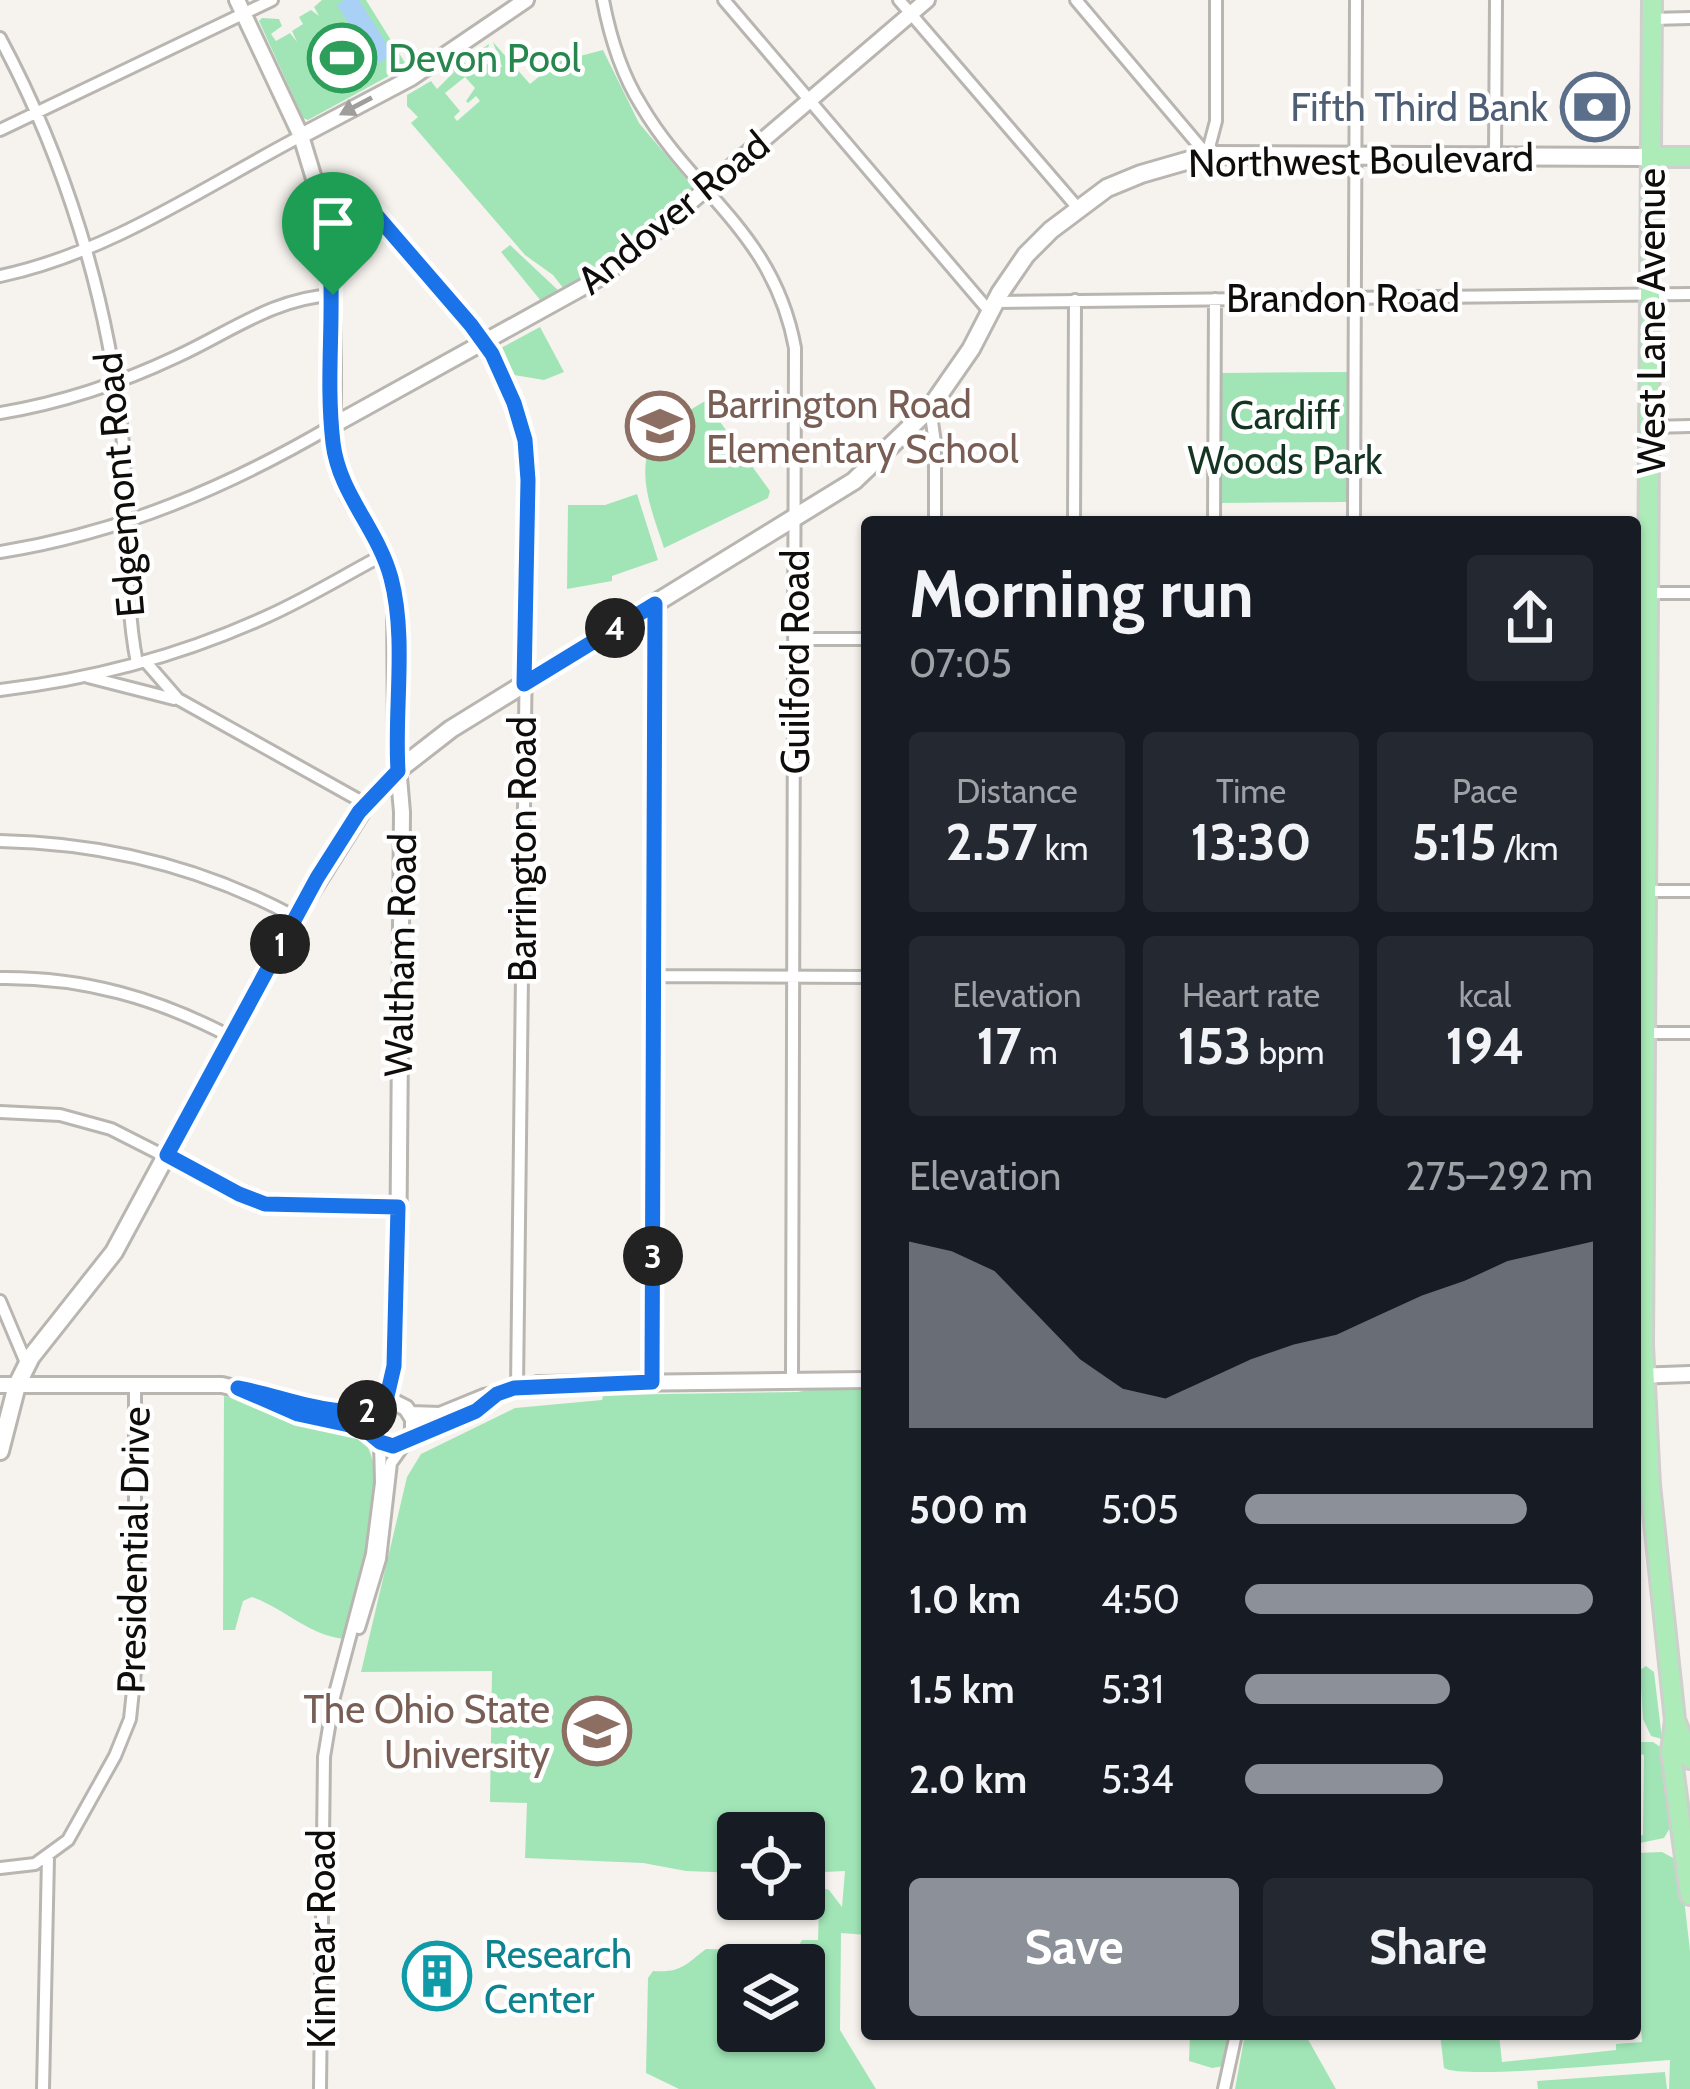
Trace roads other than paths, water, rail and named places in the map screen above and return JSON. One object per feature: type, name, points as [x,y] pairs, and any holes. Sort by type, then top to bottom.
[{"type":"main road","name":"West Lane Avenue","points":[[1641,960],[1648,891],[1652,9]]},
{"type":"main road","name":"Northwest Boulevard","points":[[0,1451],[9,1385],[114,1252],[295,916],[366,804],[398,771],[452,729],[796,519],[875,465],[953,377],[1026,255],[1077,207],[1141,174],[1207,155],[1690,157]]},
{"type":"main road","name":"West Lane Avenue","points":[[1641,1015],[1641,1147]]},
{"type":"main road","name":"West Lane Avenue","points":[[1641,1396],[1675,1720],[1671,1752],[1690,1895]]},
{"type":"main road","name":"West Lane Avenue","points":[[1675,1720],[1690,1759]]},
{"type":"street","points":[[0,130],[240,6],[272,0]]},
{"type":"street","points":[[0,276],[85,249],[153,217],[411,78],[526,0]]},
{"type":"street","name":"Guilford Road","points":[[603,0],[610,38],[642,108],[752,241],[790,324],[796,374],[792,1381]]},
{"type":"street","points":[[724,0],[993,307]]},
{"type":"street","points":[[899,0],[1077,207]]},
{"type":"street","name":"Andover Road","points":[[0,552],[128,522],[231,481],[605,274],[927,0]]},
{"type":"street","points":[[1076,0],[1207,155]]},
{"type":"street","points":[[1207,155],[1216,121],[1216,0]]},
{"type":"street","points":[[1354,516],[1356,0]]},
{"type":"street","points":[[1495,155],[1496,0]]},
{"type":"street","name":"Waltham Road","points":[[240,6],[301,136],[320,194],[331,251],[332,426],[341,477],[383,555],[397,613],[402,812],[398,1207],[394,1366],[382,1406]]},
{"type":"street","points":[[1652,9],[1690,19]]},
{"type":"street","name":"Edgemont Road","points":[[0,38],[37,114],[85,249],[114,384],[141,663]]},
{"type":"street","name":"Barrington Road","points":[[320,194],[354,188],[485,344],[514,403],[525,440],[528,524],[518,1387]]},
{"type":"street","name":"Brandon Road","points":[[993,307],[1075,300],[1690,294]]},
{"type":"street","points":[[0,413],[114,384],[182,355],[269,308],[333,295]]},
{"type":"street","points":[[1214,516],[1215,298]]},
{"type":"street","points":[[1074,516],[1075,300]]},
{"type":"street","points":[[930,408],[935,516]]},
{"type":"street","points":[[1651,427],[1690,426]]},
{"type":"street","points":[[0,690],[141,663],[266,617],[383,555]]},
{"type":"street","points":[[1650,593],[1690,593]]},
{"type":"street","points":[[652,1382],[655,604]]},
{"type":"street","points":[[796,639],[861,639]]},
{"type":"street","points":[[141,663],[178,699],[366,804]]},
{"type":"street","points":[[85,676],[178,699]]},
{"type":"street","points":[[0,841],[83,847],[172,864],[295,916]]},
{"type":"street","points":[[1648,891],[1690,891]]},
{"type":"street","points":[[654,976],[861,977]]},
{"type":"street","points":[[0,977],[52,979],[133,994],[231,1037]]},
{"type":"street","points":[[1642,1033],[1690,1033]]},
{"type":"street","points":[[0,1112],[60,1115],[110,1129],[265,1204],[398,1207]]},
{"type":"street","points":[[0,1301],[27,1365]]},
{"type":"street","name":"Waltham Road","points":[[394,1366],[409,1411]]},
{"type":"street","points":[[1641,1376],[1690,1373]]},
{"type":"street","points":[[9,1385],[238,1388],[315,1407],[351,1411],[396,1403],[409,1411],[440,1415],[518,1387],[861,1380]]},
{"type":"street","name":"Presidential Drive","points":[[48,1858],[68,1840],[84,1815],[121,1744],[133,1702],[135,1384]]},
{"type":"street","points":[[238,1388],[298,1414],[347,1422],[393,1446],[476,1411],[497,1394]]},
{"type":"street","points":[[376,1437],[372,1419],[382,1406]]},
{"type":"street","points":[[408,1439],[414,1425],[409,1411]]},
{"type":"street","name":"Kinnear Road","points":[[350,1647],[378,1522],[376,1437]]},
{"type":"street","name":"Kinnear Road","points":[[320,2089],[324,1757],[334,1697],[380,1559],[391,1463],[408,1439]]},
{"type":"street","points":[[0,1868],[48,1858],[43,2089]]},
{"type":"street","points":[[1224,2089],[1235,2040]]},
{"type":"water","points":[[359,0],[393,54],[376,65],[362,44],[352,50],[342,34],[351,27],[337,5]]},
{"type":"place","name":"Devon Pool","points":[[342,58]]},
{"type":"place","name":"Fifth Third Bank","points":[[1595,107]]},
{"type":"place","name":"Barrington Road Elementary School","points":[[660,426]]},
{"type":"place","name":"The Ohio State University","points":[[597,1731]]},
{"type":"place","name":"Research Center","points":[[437,1976]]},
{"type":"park label","name":"Cardiff Woods Park","points":[[1285,438]]}]
